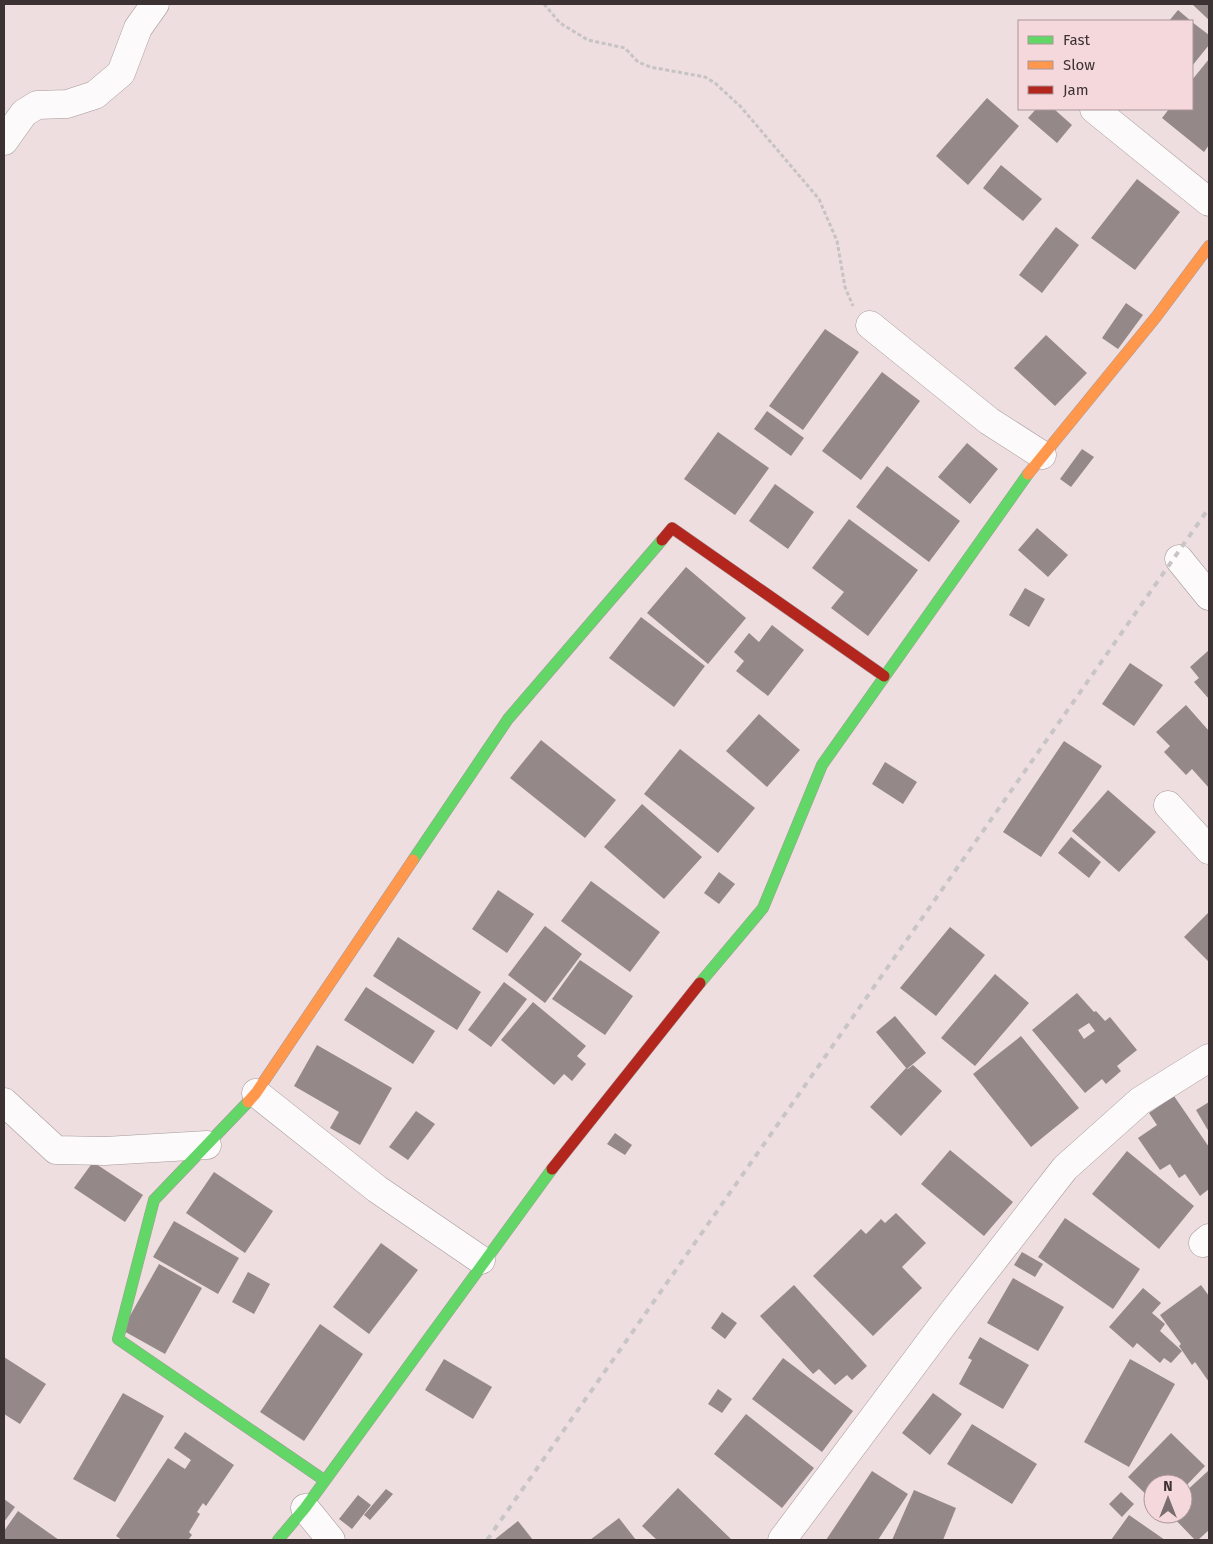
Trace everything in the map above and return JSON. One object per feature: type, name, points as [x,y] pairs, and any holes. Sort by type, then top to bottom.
[{"type":"street","points":[[4,140],[24,113],[37,105],[67,104],[95,95],[121,73],[138,28],[155,4]]},
{"type":"street","points":[[1095,110],[1209,202]]},
{"type":"street","points":[[278,1540],[305,1508],[481,1260],[683,1004],[763,908],[822,765],[1042,455],[1156,317],[1209,246]]},
{"type":"street","points":[[870,325],[989,421],[1042,455]]},
{"type":"street","points":[[324,1480],[118,1339],[154,1200],[256,1093],[508,719],[672,528],[884,676]]},
{"type":"street","points":[[1179,559],[1209,596]]},
{"type":"street","points":[[1168,805],[1209,850]]},
{"type":"street","points":[[782,1540],[945,1322],[1065,1168],[1140,1101],[1209,1058]]},
{"type":"street","points":[[256,1093],[378,1189],[481,1260]]},
{"type":"street","points":[[4,1102],[56,1150],[104,1152],[207,1145]]},
{"type":"street","points":[[305,1508],[331,1540]]},
{"type":"path","points":[[544,4],[560,23],[588,40],[625,48],[638,62],[650,67],[705,77],[741,107],[819,199],[837,241],[848,299],[856,311],[870,325]]},
{"type":"building","points":[[1192,4],[1209,4],[1209,20]]},
{"type":"building","points":[[1178,10],[1190,20],[1170,20]]},
{"type":"building","points":[[1193,23],[1209,35],[1209,45],[1193,65]]},
{"type":"building","points":[[1209,59],[1209,145],[1204,152],[1162,118],[1168,110],[1193,110],[1193,79]]},
{"type":"building","points":[[987,98],[1019,126],[968,185],[936,156]]},
{"type":"building","points":[[1035,110],[1055,110],[1072,125],[1057,143],[1028,118]]},
{"type":"building","points":[[1001,165],[1042,199],[1023,221],[983,188]]},
{"type":"building","points":[[1137,179],[1180,212],[1135,270],[1091,238]]},
{"type":"building","points":[[1056,227],[1079,245],[1042,293],[1019,275]]},
{"type":"building","points":[[1126,303],[1143,315],[1118,349],[1102,338]]},
{"type":"building","points":[[825,329],[859,352],[803,430],[769,406]]},
{"type":"building","points":[[1046,335],[1087,373],[1055,406],[1014,368]]},
{"type":"building","points":[[882,372],[920,401],[861,480],[822,451]]},
{"type":"building","points":[[767,411],[804,438],[791,456],[754,429]]},
{"type":"building","points":[[718,432],[769,468],[735,515],[684,479]]},
{"type":"building","points":[[967,443],[998,469],[970,504],[938,477]]},
{"type":"building","points":[[1082,449],[1094,457],[1071,487],[1060,479]]},
{"type":"building","points":[[887,466],[960,521],[929,562],[856,507]]},
{"type":"building","points":[[775,484],[814,512],[788,549],[749,521]]},
{"type":"building","points":[[849,519],[918,570],[868,636],[831,608],[844,592],[812,568]]},
{"type":"building","points":[[1037,528],[1068,555],[1048,577],[1018,550]]},
{"type":"building","points":[[686,567],[746,618],[708,664],[647,613]]},
{"type":"building","points":[[1025,588],[1045,599],[1029,627],[1009,615]]},
{"type":"building","points":[[641,617],[705,666],[674,707],[609,658]]},
{"type":"building","points":[[772,625],[804,650],[768,696],[736,671],[744,661],[734,652],[749,633],[759,642]]},
{"type":"building","points":[[1209,650],[1209,699],[1194,682],[1199,678],[1190,667]]},
{"type":"building","points":[[1130,663],[1163,685],[1134,726],[1102,704]]},
{"type":"building","points":[[1186,705],[1209,731],[1209,788],[1192,769],[1186,775],[1164,752],[1170,746],[1156,732]]},
{"type":"building","points":[[759,714],[800,750],[767,787],[726,751]]},
{"type":"building","points":[[541,740],[616,800],[585,838],[510,778]]},
{"type":"building","points":[[1064,741],[1102,766],[1041,857],[1003,832]]},
{"type":"building","points":[[680,749],[755,808],[718,853],[644,794]]},
{"type":"building","points":[[885,762],[917,782],[903,804],[872,784]]},
{"type":"building","points":[[1108,790],[1156,832],[1119,872],[1072,831]]},
{"type":"building","points":[[642,804],[702,857],[664,899],[604,847]]},
{"type":"building","points":[[1071,837],[1101,862],[1089,878],[1058,853]]},
{"type":"building","points":[[719,872],[735,884],[719,904],[704,893]]},
{"type":"building","points":[[591,881],[660,932],[630,972],[561,921]]},
{"type":"building","points":[[498,890],[534,914],[507,953],[472,929]]},
{"type":"building","points":[[1209,912],[1209,962],[1184,937]]},
{"type":"building","points":[[545,926],[582,954],[545,1003],[508,975]]},
{"type":"building","points":[[950,927],[985,955],[936,1016],[900,988]]},
{"type":"building","points":[[398,937],[481,992],[457,1030],[373,976]]},
{"type":"building","points":[[580,960],[633,996],[605,1035],[552,999]]},
{"type":"building","points":[[995,974],[1029,1003],[975,1066],[941,1038]]},
{"type":"building","points":[[504,982],[527,999],[491,1047],[468,1030]]},
{"type":"building","points":[[366,987],[435,1031],[413,1064],[344,1020]]},
{"type":"building","points":[[1077,993],[1105,1021],[1110,1017],[1137,1050],[1117,1066],[1121,1071],[1106,1084],[1102,1079],[1085,1093],[1032,1030]],"holes":[[[1089,1023],[1095,1031],[1084,1039],[1078,1030]]]},
{"type":"building","points":[[533,1002],[586,1046],[577,1056],[586,1064],[572,1081],[564,1074],[554,1085],[501,1040]]},
{"type":"building","points":[[895,1016],[926,1053],[907,1069],[876,1032]]},
{"type":"building","points":[[1021,1036],[1079,1108],[1031,1147],[973,1074]]},
{"type":"building","points":[[317,1045],[392,1088],[360,1145],[330,1128],[339,1112],[294,1086]]},
{"type":"building","points":[[913,1065],[942,1091],[901,1136],[870,1107],[906,1068],[908,1069]]},
{"type":"building","points":[[1174,1096],[1209,1147],[1209,1189],[1200,1196],[1185,1174],[1179,1178],[1170,1164],[1160,1170],[1138,1138],[1157,1125],[1149,1113]]},
{"type":"building","points":[[1209,1102],[1209,1132],[1196,1110]]},
{"type":"building","points":[[416,1111],[435,1124],[408,1160],[389,1147]]},
{"type":"building","points":[[615,1133],[632,1145],[625,1155],[607,1144]]},
{"type":"building","points":[[950,1150],[1013,1202],[984,1236],[921,1184]]},
{"type":"building","points":[[1127,1151],[1194,1206],[1159,1249],[1092,1194]]},
{"type":"building","points":[[93,1162],[143,1195],[125,1222],[74,1188]]},
{"type":"building","points":[[214,1172],[273,1211],[245,1253],[186,1213]]},
{"type":"building","points":[[896,1213],[926,1243],[902,1267],[922,1288],[873,1336],[813,1276],[861,1229],[866,1234],[881,1219],[885,1223]]},
{"type":"building","points":[[1065,1218],[1140,1269],[1113,1309],[1038,1257]]},
{"type":"building","points":[[174,1221],[239,1258],[218,1294],[153,1257]]},
{"type":"building","points":[[381,1243],[418,1270],[369,1334],[333,1307]]},
{"type":"building","points":[[1022,1252],[1043,1264],[1035,1277],[1014,1265]]},
{"type":"building","points":[[159,1264],[202,1288],[165,1354],[122,1330]]},
{"type":"building","points":[[248,1272],[270,1284],[254,1314],[232,1302]]},
{"type":"building","points":[[1013,1278],[1064,1307],[1038,1351],[987,1323]]},
{"type":"building","points":[[794,1285],[867,1366],[852,1380],[847,1375],[835,1385],[819,1369],[813,1374],[760,1316]]},
{"type":"building","points":[[1201,1285],[1209,1296],[1209,1382],[1195,1362],[1192,1365],[1179,1346],[1181,1344],[1160,1315]]},
{"type":"building","points":[[1143,1288],[1161,1303],[1152,1313],[1165,1324],[1160,1331],[1182,1351],[1171,1363],[1164,1358],[1160,1363],[1137,1343],[1133,1348],[1109,1327]]},
{"type":"building","points":[[722,1312],[737,1323],[725,1339],[711,1328]]},
{"type":"building","points":[[320,1324],[363,1354],[304,1441],[260,1412]]},
{"type":"building","points":[[980,1337],[1029,1365],[1003,1409],[959,1384],[972,1360],[968,1358]]},
{"type":"building","points":[[4,1357],[46,1384],[20,1424],[4,1414]]},
{"type":"building","points":[[783,1358],[853,1411],[822,1452],[752,1399]]},
{"type":"building","points":[[444,1359],[492,1387],[473,1419],[425,1390]]},
{"type":"building","points":[[1130,1359],[1175,1384],[1129,1467],[1084,1442]]},
{"type":"building","points":[[718,1389],[732,1399],[722,1413],[708,1404]]},
{"type":"building","points":[[123,1393],[164,1416],[115,1502],[73,1479]]},
{"type":"building","points":[[933,1393],[962,1414],[930,1455],[902,1433]]},
{"type":"building","points":[[746,1414],[814,1468],[782,1508],[714,1454]]},
{"type":"building","points":[[972,1424],[1037,1464],[1012,1504],[947,1464]]},
{"type":"building","points":[[185,1432],[234,1465],[206,1506],[203,1503],[197,1512],[200,1514],[189,1532],[192,1535],[188,1540],[122,1540],[116,1536],[168,1458],[185,1469],[191,1460],[174,1448]]},
{"type":"building","points":[[1171,1433],[1205,1466],[1193,1479],[1193,1474],[1143,1474],[1143,1491],[1128,1477]]},
{"type":"building","points":[[872,1471],[908,1494],[878,1540],[826,1540]]},
{"type":"building","points":[[1208,1471],[1209,1530],[1198,1540],[1195,1540],[1180,1524],[1193,1524],[1193,1485]]},
{"type":"building","points":[[678,1488],[732,1540],[657,1540],[642,1526]]},
{"type":"building","points":[[386,1489],[393,1494],[370,1520],[364,1515]]},
{"type":"building","points":[[914,1490],[956,1508],[943,1540],[892,1540]]},
{"type":"building","points":[[1121,1492],[1134,1504],[1122,1517],[1109,1504]]},
{"type":"building","points":[[358,1495],[371,1505],[352,1529],[339,1519]]},
{"type":"building","points":[[4,1499],[15,1507],[4,1522]]},
{"type":"building","points":[[18,1511],[59,1540],[4,1540],[4,1531]]},
{"type":"building","points":[[1129,1515],[1165,1540],[1111,1540]]},
{"type":"building","points":[[619,1518],[636,1540],[590,1540]]},
{"type":"building","points":[[518,1521],[533,1540],[494,1540]]},
{"type":"railway","points":[[487,1540],[1209,508]]},
{"type":"traffic: fast","points":[[700,983],[763,908],[822,765],[1028,474]]},
{"type":"traffic: fast","points":[[413,860],[508,719],[662,540]]},
{"type":"traffic: fast","points":[[248,1102],[154,1200],[118,1339],[324,1480]]},
{"type":"traffic: fast","points":[[278,1540],[305,1508],[552,1169]]},
{"type":"traffic: slow","points":[[1028,474],[1156,317],[1209,246]]},
{"type":"traffic: slow","points":[[248,1102],[256,1093],[413,860]]},
{"type":"traffic: jam","points":[[662,540],[672,528],[884,676]]},
{"type":"traffic: jam","points":[[552,1169],[700,983]]}]
